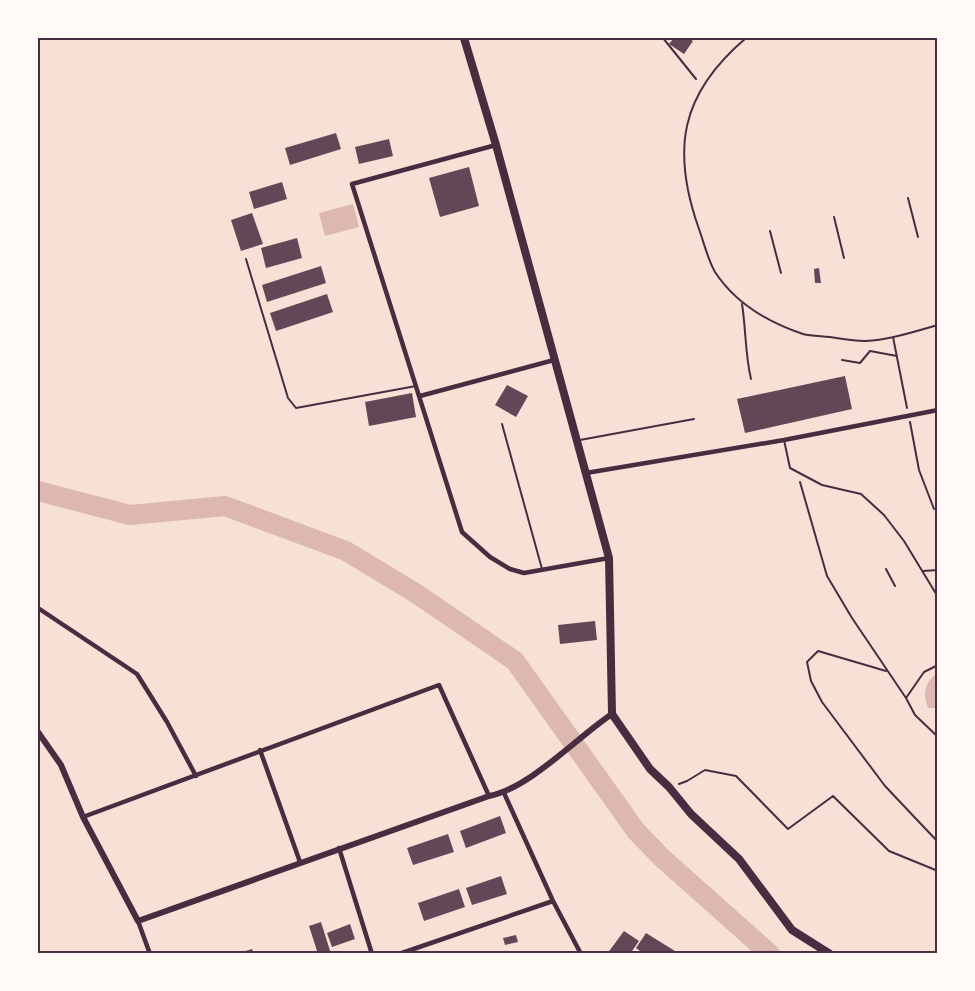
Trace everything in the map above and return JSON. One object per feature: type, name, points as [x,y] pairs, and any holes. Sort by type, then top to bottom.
[{"type":"main road","points":[[464,38],[496,145],[609,558],[612,714],[650,769],[669,787],[691,814],[739,859],[792,930],[830,954]]},
{"type":"street","points":[[496,145],[352,184],[462,532],[490,557],[510,569],[524,573],[609,558]]},
{"type":"street","points":[[420,396],[554,360]]},
{"type":"street","points":[[586,473],[784,440],[938,410]]},
{"type":"street","points":[[38,608],[137,674],[167,722],[196,776]]},
{"type":"street","points":[[83,817],[439,685],[489,796]]},
{"type":"street","points":[[138,921],[339,848],[489,796],[504,793],[547,764],[612,714]]},
{"type":"street","points":[[38,732],[61,765],[83,817],[138,921],[150,954]]},
{"type":"street","points":[[260,750],[300,862]]},
{"type":"street","points":[[504,793],[553,901],[581,954]]},
{"type":"street","points":[[339,848],[372,954]]},
{"type":"street","points":[[399,954],[553,901]]},
{"type":"lane","points":[[246,259],[288,398],[296,408],[417,386]]},
{"type":"lane","points":[[577,440],[694,419]]},
{"type":"lane","points":[[502,424],[542,569]]},
{"type":"lane","points":[[784,440],[790,468],[822,484],[861,494],[884,515],[938,597]]},
{"type":"lane","points":[[923,571],[938,570]]},
{"type":"path","points":[[663,38],[696,79]]},
{"type":"path","points":[[746,38],[733,48],[706,78],[692,108],[684,144],[684,176],[695,218],[714,271],[742,304],[763,317],[805,334],[866,341],[893,337],[938,325]]},
{"type":"path","points":[[908,198],[918,237]]},
{"type":"path","points":[[834,217],[844,258]]},
{"type":"path","points":[[770,231],[782,273]]},
{"type":"path","points":[[742,304],[746,358],[751,379]]},
{"type":"path","points":[[893,337],[899,367]]},
{"type":"path","points":[[842,360],[860,363],[870,351],[897,356]]},
{"type":"path","points":[[920,470],[937,514]]},
{"type":"path","points":[[797,473],[827,576],[915,715],[938,737]]},
{"type":"path","points":[[886,569],[895,586]]},
{"type":"path","points":[[886,671],[818,651],[807,662],[811,681],[822,702],[885,786],[938,842]]},
{"type":"path","points":[[906,698],[924,672],[938,665]]},
{"type":"path","points":[[669,787],[687,781],[705,770],[736,776],[788,829],[832,796],[889,851],[938,871]]},
{"type":"shaded area","points":[[353,204],[359,227],[325,236],[319,213]]},
{"type":"shaded area","points":[[937,673],[937,708],[928,708],[925,698],[926,689],[930,680]]},
{"type":"building","points":[[674,38],[688,38],[693,41],[684,54],[669,44]]},
{"type":"building","points":[[336,133],[341,149],[290,165],[285,148]]},
{"type":"building","points":[[389,139],[393,156],[359,164],[355,147]]},
{"type":"building","points":[[469,167],[479,206],[440,217],[429,178]]},
{"type":"building","points":[[282,182],[287,199],[254,209],[249,192]]},
{"type":"building","points":[[252,213],[263,244],[241,251],[231,220]]},
{"type":"building","points":[[297,238],[302,258],[266,268],[261,248]]},
{"type":"building","points":[[321,266],[326,283],[267,302],[262,285]]},
{"type":"building","points":[[819,268],[821,283],[815,283],[814,269]]},
{"type":"building","points":[[327,294],[333,312],[276,331],[270,313]]},
{"type":"building","points":[[845,376],[852,409],[745,433],[737,399]]},
{"type":"building","points":[[507,385],[528,396],[516,417],[495,405]]},
{"type":"building","points":[[412,393],[416,417],[369,426],[365,402]]},
{"type":"building","points":[[595,621],[597,640],[560,644],[558,625]]},
{"type":"building","points":[[500,816],[506,833],[466,848],[460,831]]},
{"type":"building","points":[[448,834],[454,852],[413,865],[407,848]]},
{"type":"building","points":[[501,876],[507,894],[472,905],[466,888]]},
{"type":"building","points":[[459,889],[465,907],[424,921],[418,903]]},
{"type":"building","points":[[321,922],[331,954],[318,954],[309,926]]},
{"type":"building","points":[[350,924],[355,939],[332,947],[327,933]]},
{"type":"building","points":[[624,931],[639,941],[630,954],[607,954]]},
{"type":"building","points":[[646,933],[679,954],[644,954],[636,948]]},
{"type":"building","points":[[516,935],[518,942],[505,945],[503,938]]},
{"type":"building","points":[[252,949],[254,954],[239,954],[239,953]]},
{"type":"waterway","points":[[38,491],[130,515],[225,506],[346,551],[417,594],[515,661],[636,831],[661,857],[770,954]]}]
